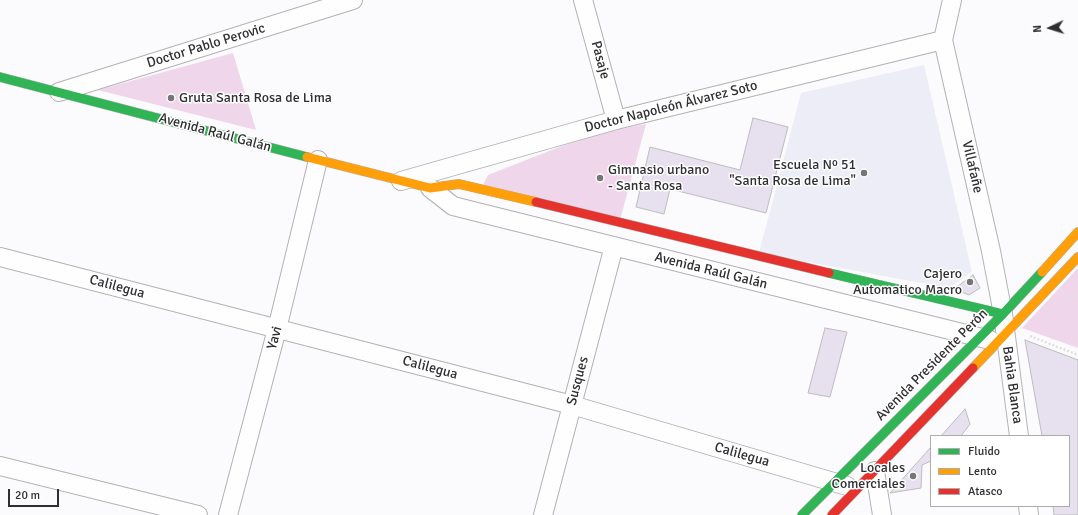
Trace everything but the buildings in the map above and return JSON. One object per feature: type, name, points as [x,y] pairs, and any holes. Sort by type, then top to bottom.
[{"type":"street","name":"Doctor Pablo Perovic","points":[[59,92],[349,0]]},
{"type":"street","name":"Pasaje","points":[[583,0],[616,120]]},
{"type":"street","name":"Villafañe","points":[[952,0],[943,40],[991,251],[1003,314],[1001,338]]},
{"type":"street","name":"Doctor Napoleón Álvarez Soto","points":[[401,181],[616,120],[943,40]]},
{"type":"street","name":"Avenida Raúl Galán","points":[[0,77],[430,188],[460,184],[1003,314]]},
{"type":"street","name":"Yavi","points":[[228,515],[278,329],[318,160]]},
{"type":"street","name":"Avenida Raúl Galán","points":[[430,188],[453,206],[978,337],[1001,338]]},
{"type":"street","name":"Avenida Presidente Perón","points":[[802,515],[978,337],[1003,314],[1078,232]]},
{"type":"street","name":"Susques","points":[[543,515],[614,246]]},
{"type":"street","points":[[832,515],[1078,256]]},
{"type":"street","name":"Calilegua","points":[[0,257],[572,405],[858,489]]},
{"type":"street","name":"Bahia Blanca","points":[[1001,338],[1019,435]]},
{"type":"street","points":[[0,466],[198,515]]},
{"type":"street","points":[[875,471],[882,515]]},
{"type":"path","points":[[1001,338],[1024,334],[1078,355]]},
{"type":"shaded area","points":[[233,53],[256,130],[98,90]]},
{"type":"shaded area","name":"Escuela Nº 51 \"Santa Rosa de Lima\"","points":[[924,65],[972,272],[949,288],[759,253],[801,93]]},
{"type":"shaded area","points":[[646,124],[620,220],[483,185],[488,175],[562,146],[605,132]]},
{"type":"shaded area","points":[[1078,268],[1078,348],[1022,328]]},
{"type":"traffic: fast","points":[[0,77],[307,157]]},
{"type":"traffic: fast","points":[[802,515],[1003,314],[1042,272]]},
{"type":"traffic: fast","points":[[829,273],[1003,314]]},
{"type":"traffic: slow","points":[[307,157],[430,188],[459,184],[536,202]]},
{"type":"traffic: slow","points":[[1042,272],[1078,232]]},
{"type":"traffic: slow","points":[[973,368],[1078,257]]},
{"type":"traffic: jam","points":[[536,202],[829,273]]},
{"type":"traffic: jam","points":[[832,515],[973,368]]},
{"type":"place","name":"Gruta Santa Rosa de Lima","points":[[171,98]]},
{"type":"place","name":"Escuela Nº 51 \"Santa Rosa de Lima\"","points":[[864,173]]},
{"type":"place","name":"Gimnasio urbano - Santa Rosa","points":[[600,178]]},
{"type":"place","name":"Cajero Automatico Macro","points":[[970,282]]},
{"type":"place","name":"Locales Comerciales","points":[[913,476]]}]
